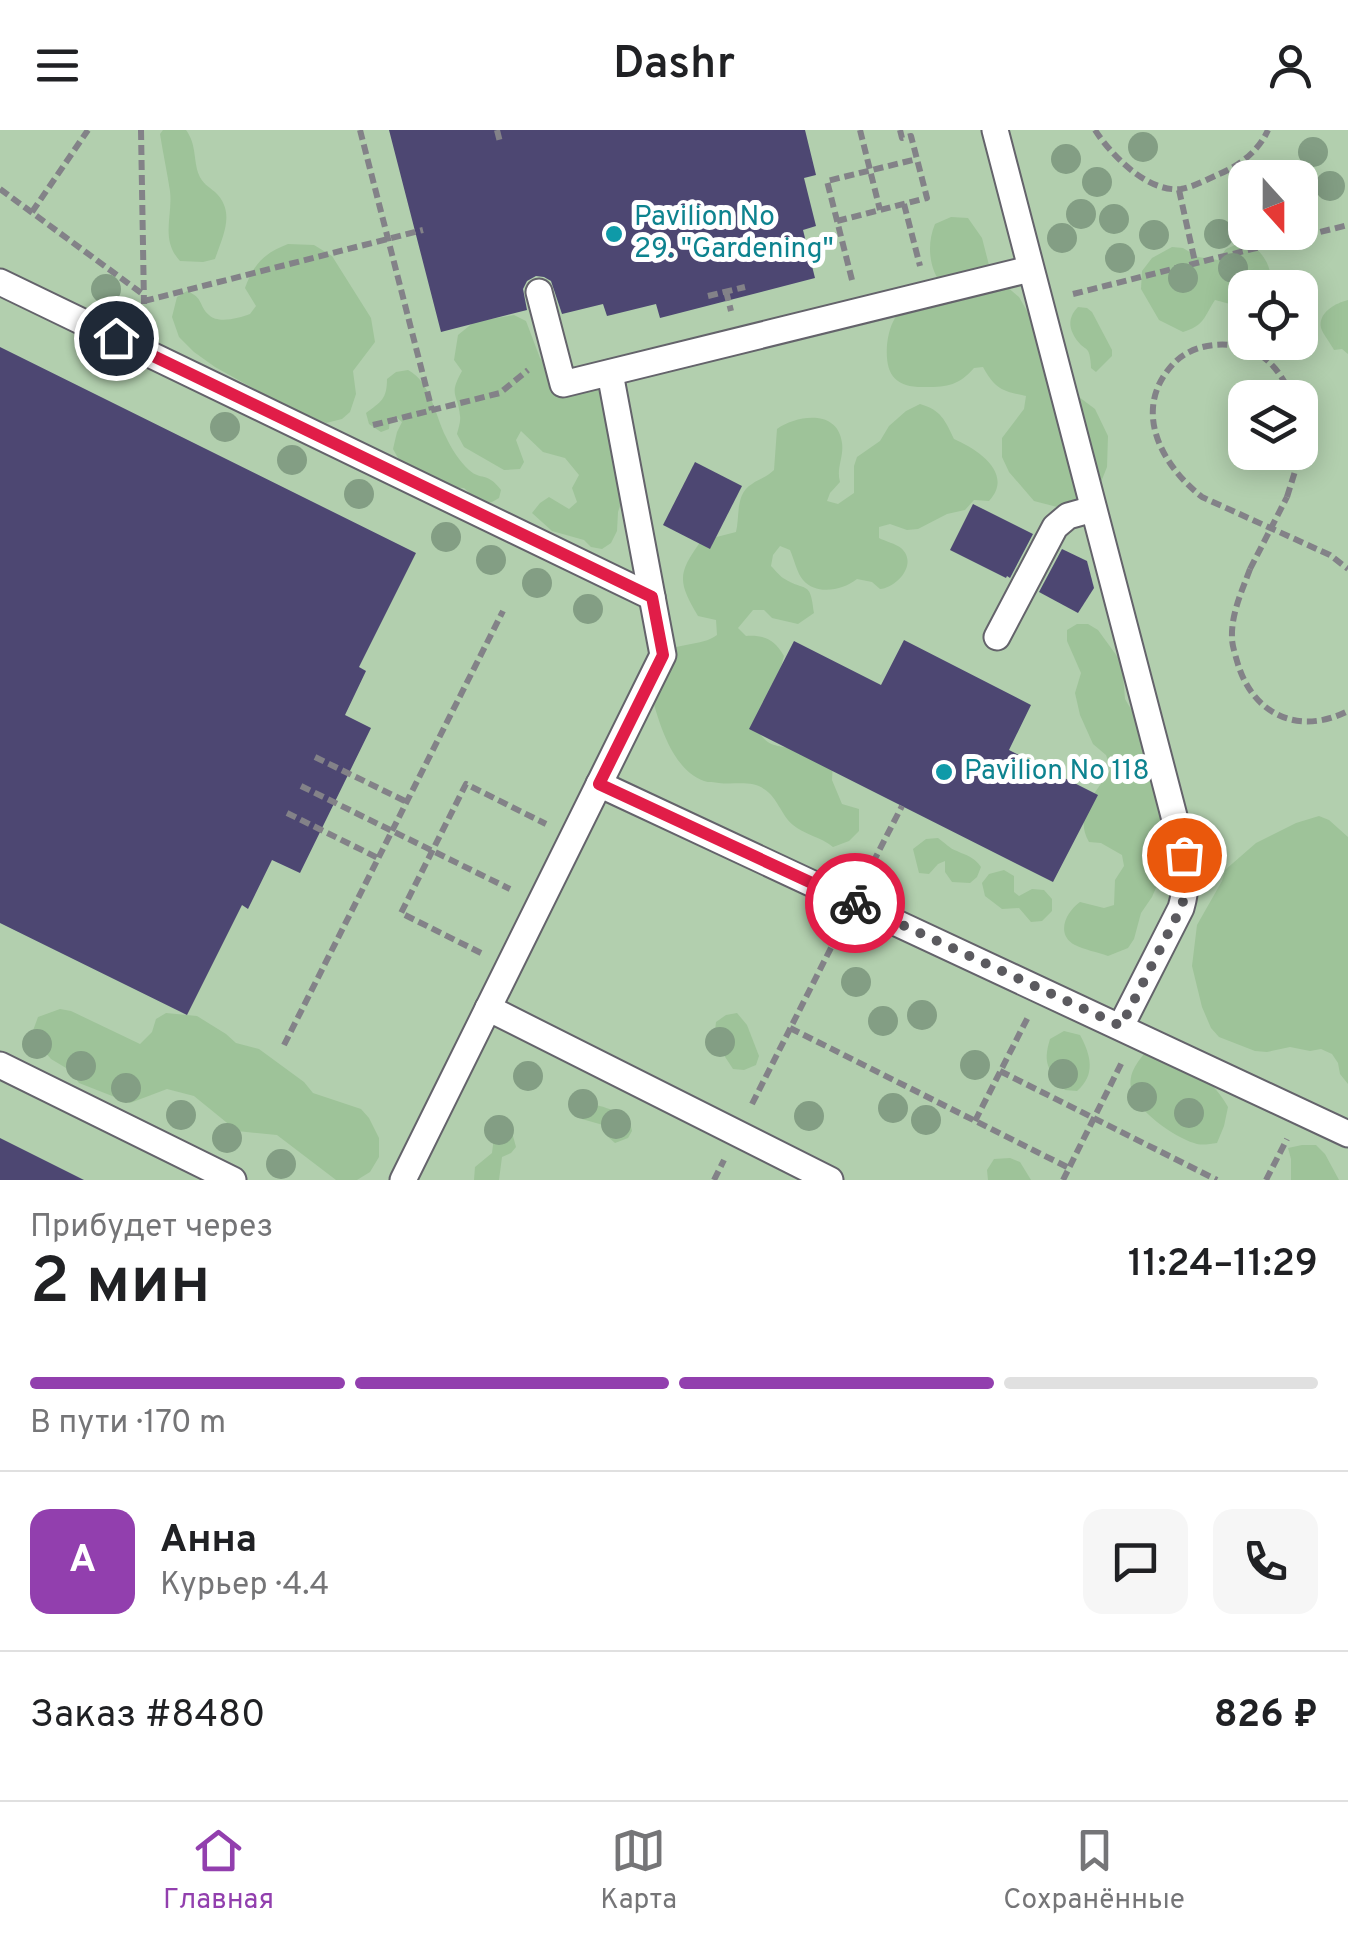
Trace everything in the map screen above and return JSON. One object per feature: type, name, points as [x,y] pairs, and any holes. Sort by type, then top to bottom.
[{"type":"lane","points":[[995,130],[1186,873],[1181,908],[1128,1030]]},
{"type":"lane","points":[[539,292],[563,384],[1030,269]]},
{"type":"lane","points":[[0,282],[652,597]]},
{"type":"lane","points":[[403,1180],[663,655],[610,374]]},
{"type":"lane","points":[[996,636],[1054,528],[1068,516],[1093,509]]},
{"type":"lane","points":[[599,784],[1348,1134]]},
{"type":"lane","points":[[488,1008],[830,1180]]},
{"type":"lane","points":[[0,1065],[233,1180]]},
{"type":"path","points":[[32,212],[88,130]]},
{"type":"path","points":[[141,130],[144,352]]},
{"type":"path","points":[[360,130],[432,410]]},
{"type":"path","points":[[497,130],[500,142]]},
{"type":"path","points":[[860,130],[880,210]]},
{"type":"path","points":[[837,221],[926,198],[910,136],[902,138],[900,130]]},
{"type":"path","points":[[1094,130],[1114,156],[1140,176],[1179,190],[1226,172],[1248,158],[1268,130]]},
{"type":"path","points":[[860,311],[827,181],[916,159]]},
{"type":"path","points":[[0,189],[144,298]]},
{"type":"path","points":[[1179,190],[1195,262]]},
{"type":"path","points":[[904,204],[927,294]]},
{"type":"path","points":[[1039,302],[1348,225]]},
{"type":"path","points":[[144,298],[423,230]]},
{"type":"path","points":[[708,296],[744,287]]},
{"type":"path","points":[[726,291],[730,305]]},
{"type":"path","points":[[1282,380],[1272,364],[1256,352],[1238,345],[1199,347],[1181,356],[1157,388],[1154,426],[1170,465],[1202,496],[1330,555],[1348,569]]},
{"type":"path","points":[[323,438],[500,393]]},
{"type":"path","points":[[1295,470],[1287,497],[1236,605],[1232,638],[1245,683],[1274,713],[1314,722],[1348,711]]},
{"type":"path","points":[[284,1044],[503,612]]},
{"type":"path","points":[[316,757],[407,802]]},
{"type":"path","points":[[452,938],[402,913],[466,784],[516,810]]},
{"type":"path","points":[[301,786],[512,890]]},
{"type":"path","points":[[886,838],[902,806]]},
{"type":"path","points":[[287,813],[378,858]]},
{"type":"path","points":[[737,1134],[854,902]]},
{"type":"path","points":[[975,1121],[1042,990]]},
{"type":"path","points":[[790,1028],[1069,1168]]},
{"type":"path","points":[[1062,1180],[1094,1118],[1128,1030]]},
{"type":"path","points":[[1000,1071],[1217,1180]]},
{"type":"path","points":[[714,1180],[722,1164]]},
{"type":"green space","points":[[0,130],[1348,130],[1348,1180],[0,1180]]},
{"type":"green space","points":[[163,130],[186,130],[200,178],[225,208],[226,224],[215,259],[180,261],[170,244],[170,191],[160,134]]},
{"type":"green space","points":[[951,217],[968,218],[982,238],[991,273],[1019,297],[1034,331],[1052,340],[1063,385],[1095,409],[1108,436],[1107,467],[1101,482],[1084,500],[1061,508],[1034,501],[1009,472],[1002,457],[1002,438],[1024,409],[1026,396],[1000,388],[983,367],[974,368],[953,384],[934,387],[907,385],[890,372],[887,345],[895,318],[945,288],[932,266],[931,241],[935,224]]},
{"type":"green space","points":[[288,244],[314,245],[332,256],[371,318],[375,342],[353,371],[356,394],[350,412],[342,419],[326,423],[215,367],[179,337],[172,317],[177,297],[187,291],[196,296],[213,318],[250,314],[256,306],[245,288],[252,273],[272,251]]},
{"type":"green space","points":[[1172,247],[1218,260],[1226,249],[1258,250],[1269,270],[1228,270],[1228,303],[1215,300],[1206,316],[1190,330],[1183,332],[1159,320],[1141,289],[1142,271],[1152,258]]},
{"type":"green space","points":[[1348,300],[1348,354],[1342,349],[1334,350],[1321,322],[1329,309]]},
{"type":"green space","points":[[1078,307],[1092,312],[1112,350],[1112,356],[1096,372],[1091,368],[1088,351],[1072,330],[1072,316]]},
{"type":"green space","points":[[514,315],[526,321],[540,358],[558,380],[579,382],[603,391],[625,491],[617,531],[611,543],[602,549],[552,531],[532,513],[549,497],[569,509],[577,502],[572,488],[579,475],[565,458],[543,452],[521,431],[516,440],[524,462],[520,469],[504,470],[464,447],[457,434],[460,418],[455,390],[462,371],[454,360],[458,335],[474,322]]},
{"type":"green space","points":[[408,370],[427,391],[456,455],[473,473],[496,484],[501,490],[499,498],[481,503],[464,488],[446,487],[402,465],[393,449],[402,422],[395,416],[390,418],[389,429],[381,432],[369,424],[366,413],[382,399],[387,379]]},
{"type":"green space","points":[[920,404],[938,413],[954,439],[983,456],[996,472],[996,491],[989,501],[974,500],[965,510],[947,514],[918,529],[890,524],[879,527],[879,538],[901,548],[908,561],[903,574],[886,588],[857,579],[837,588],[815,588],[801,577],[790,550],[780,546],[771,566],[783,578],[809,591],[814,613],[798,624],[772,618],[764,610],[753,610],[738,628],[746,636],[768,639],[784,656],[776,685],[756,727],[760,734],[774,745],[833,761],[832,780],[842,804],[859,809],[859,831],[849,841],[833,847],[793,825],[773,797],[759,786],[708,782],[681,764],[665,736],[647,676],[667,650],[717,635],[716,620],[698,616],[691,604],[684,585],[684,570],[701,541],[736,532],[743,493],[774,470],[777,429],[805,418],[833,424],[842,443],[840,482],[827,501],[838,504],[854,493],[857,457],[880,441],[889,426],[906,411]]},
{"type":"green space","points":[[1077,624],[1088,624],[1098,630],[1122,663],[1125,699],[1135,716],[1173,848],[1161,865],[1158,883],[1141,913],[1134,939],[1128,948],[1108,956],[1075,945],[1064,929],[1070,911],[1080,902],[1104,908],[1114,905],[1115,880],[1124,866],[1122,855],[1101,843],[1089,842],[1085,832],[1085,813],[1111,769],[1106,755],[1093,744],[1080,715],[1075,693],[1081,673],[1067,641],[1067,630]]},
{"type":"green space","points":[[1319,816],[1348,837],[1348,1084],[1332,1054],[1321,1049],[1255,1051],[1219,1037],[1202,1007],[1192,966],[1197,925],[1225,870],[1256,843]]},
{"type":"green space","points":[[938,838],[981,867],[970,883],[952,882],[945,872],[945,861],[929,874],[919,873],[913,849],[926,839]]},
{"type":"green space","points":[[1004,870],[1014,876],[1014,892],[1019,896],[1032,889],[1044,890],[1052,899],[1052,911],[1042,921],[1031,922],[1019,908],[1002,909],[985,896],[982,883],[989,874]]},
{"type":"green space","points":[[60,1009],[140,1044],[152,1032],[156,1019],[166,1013],[197,1016],[236,1043],[259,1049],[313,1093],[361,1109],[379,1138],[379,1157],[370,1172],[357,1180],[336,1180],[277,1135],[237,1131],[194,1096],[167,1089],[130,1103],[79,1083],[31,1036],[38,1017]]},
{"type":"green space","points":[[737,1013],[747,1025],[759,1056],[756,1065],[744,1070],[733,1069],[714,1040],[716,1022]]},
{"type":"green space","points":[[1064,1031],[1080,1035],[1089,1057],[1087,1078],[1077,1091],[1065,1090],[1047,1061],[1050,1039]]},
{"type":"green space","points":[[1150,1047],[1194,1071],[1221,1096],[1228,1107],[1217,1143],[1186,1140],[1156,1122],[1140,1105],[1131,1088],[1131,1076]]},
{"type":"green space","points":[[582,1103],[629,1118],[632,1131],[628,1138],[615,1143],[606,1135],[603,1125],[582,1119],[577,1112]]},
{"type":"green space","points":[[503,1133],[513,1136],[516,1147],[502,1157],[499,1180],[474,1180],[475,1167],[492,1153],[494,1137]]},
{"type":"green space","points":[[1316,1145],[1339,1180],[1291,1180],[1288,1148]]},
{"type":"green space","points":[[994,1159],[1020,1162],[1031,1180],[988,1180],[987,1170]]},
{"type":"building","name":"Pavilion No 29. \"Gardening\"","points":[[389,130],[805,130],[816,175],[804,178],[816,226],[803,230],[815,278],[660,318],[656,304],[607,316],[603,304],[562,314],[551,281],[536,276],[523,289],[527,310],[441,332]]},
{"type":"building","points":[[0,347],[416,553],[359,667],[366,671],[345,715],[371,728],[300,873],[272,860],[248,909],[242,905],[187,1015],[0,923]]},
{"type":"building","points":[[695,462],[742,486],[710,549],[663,525]]},
{"type":"building","points":[[973,504],[1033,534],[1010,578],[950,550]]},
{"type":"building","points":[[1062,549],[1087,561],[1094,588],[1078,613],[1039,592]]},
{"type":"building","name":"Pavilion No 118","points":[[904,640],[1031,705],[1009,750],[1098,795],[1053,882],[749,729],[794,641],[881,685]]},
{"type":"building","points":[[0,1138],[84,1180],[0,1180]]},
{"type":"way so far","points":[[855,903],[1121,1026],[1181,908],[1186,891],[1184,855]]},
{"type":"place","name":"Pavilion No 29. \"Gardening\"","points":[[614,234]]},
{"type":"place","name":"Pavilion No 118","points":[[944,772]]},
{"type":"route","points":[[116,338],[652,597],[663,655],[599,784],[855,903]]}]
